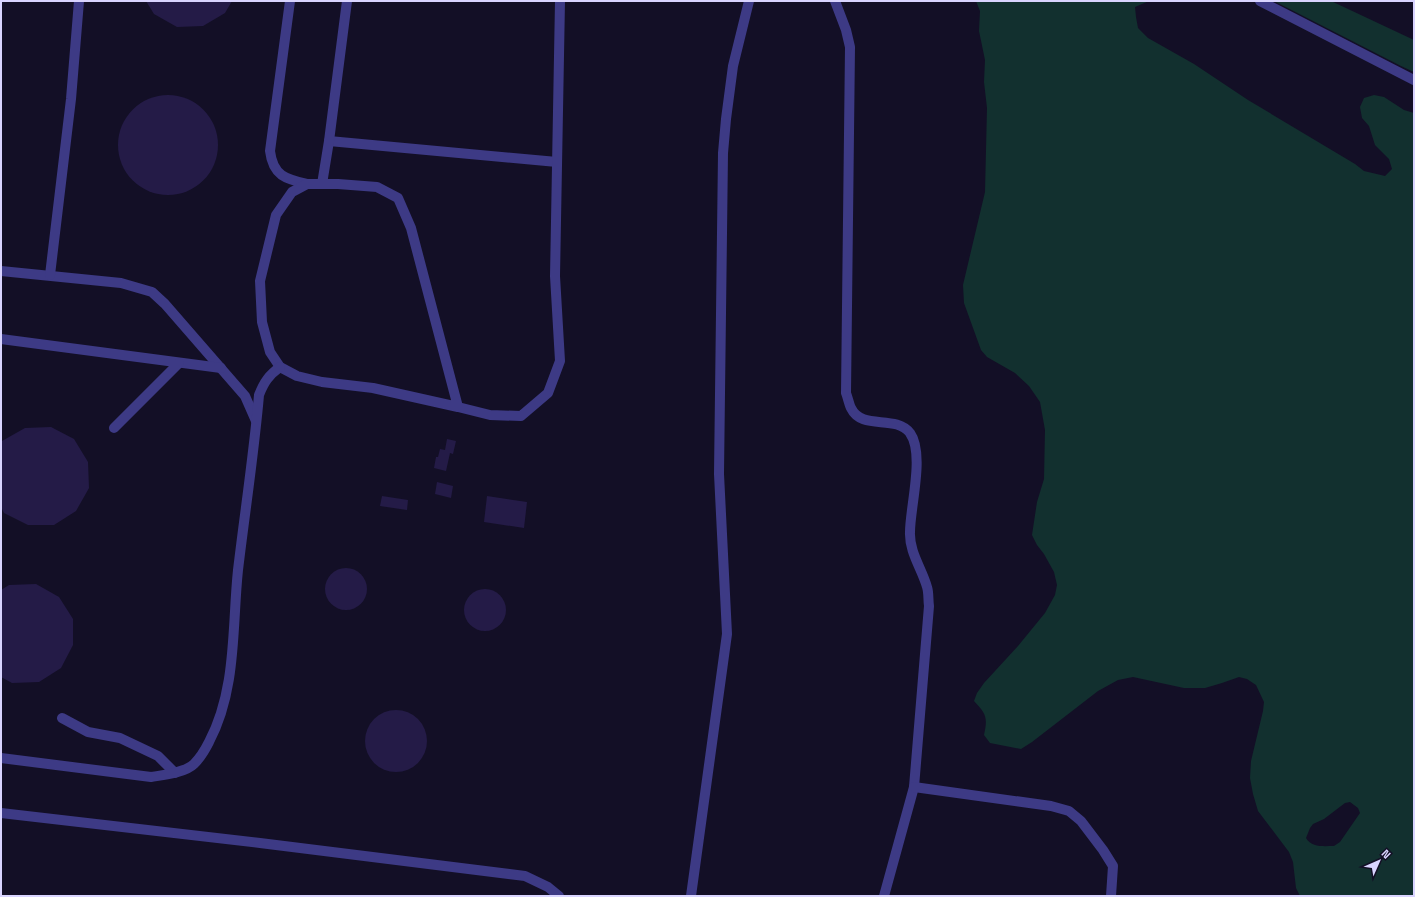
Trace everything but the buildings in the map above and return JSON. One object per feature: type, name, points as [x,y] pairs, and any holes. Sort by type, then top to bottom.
[{"type":"street","points":[[50,275],[71,99],[79,1]]},
{"type":"street","points":[[290,1],[270,151],[271,159],[277,172],[286,179],[308,184],[377,187],[398,198],[411,228],[458,408]]},
{"type":"street","points":[[322,184],[347,1]]},
{"type":"street","points":[[308,184],[292,192],[276,215],[260,281],[262,322],[270,352],[280,368],[297,376],[322,382],[373,388],[490,415],[521,416],[548,393],[560,361],[555,276],[560,1]]},
{"type":"street","points":[[691,896],[727,634],[719,474],[723,153],[733,66],[749,1]]},
{"type":"street","points":[[836,1],[850,47],[846,393],[851,408],[857,416],[866,420],[899,424],[910,433],[916,448],[910,534],[912,550],[928,588],[929,606],[914,787],[884,896]]},
{"type":"street","points":[[1260,1],[1414,80]]},
{"type":"street","points":[[329,141],[558,162]]},
{"type":"street","points":[[1,271],[121,282],[152,292],[165,304],[245,396],[256,423]]},
{"type":"street","points":[[1,339],[221,368]]},
{"type":"street","points":[[114,428],[179,363]]},
{"type":"street","points":[[1,758],[151,777],[176,773],[193,765],[204,751],[218,726],[229,679],[238,570],[259,395],[264,383],[271,374],[280,368]]},
{"type":"street","points":[[62,718],[88,732],[120,738],[158,756],[176,773]]},
{"type":"street","points":[[914,787],[1051,806],[1069,811],[1080,821],[1103,850],[1113,866],[1111,896]]},
{"type":"street","points":[[1,813],[526,876],[548,887],[559,896]]},
{"type":"green space","points":[[976,1],[1149,1],[1135,7],[1138,28],[1148,38],[1194,64],[1248,100],[1355,164],[1364,171],[1385,176],[1392,169],[1389,159],[1375,145],[1369,126],[1362,118],[1360,107],[1364,98],[1374,95],[1384,97],[1404,110],[1414,113],[1414,896],[1300,896],[1296,888],[1293,862],[1289,852],[1258,811],[1253,794],[1250,778],[1251,761],[1264,702],[1256,685],[1247,679],[1239,677],[1205,688],[1184,688],[1133,677],[1118,680],[1098,691],[1021,749],[990,743],[984,735],[986,720],[981,709],[974,701],[977,693],[1045,613],[1055,595],[1057,585],[1054,572],[1032,535],[1037,502],[1044,479],[1045,430],[1040,402],[1029,386],[1015,373],[987,357],[981,350],[964,303],[963,285],[985,192],[987,108],[984,82],[985,60],[979,31],[980,11]],"holes":[[[1350,802],[1358,808],[1360,813],[1340,842],[1334,846],[1315,845],[1306,838],[1313,824],[1324,819],[1345,803]]]},
{"type":"green space","points":[[1274,1],[1331,1],[1414,40],[1414,72],[1401,66]]}]
